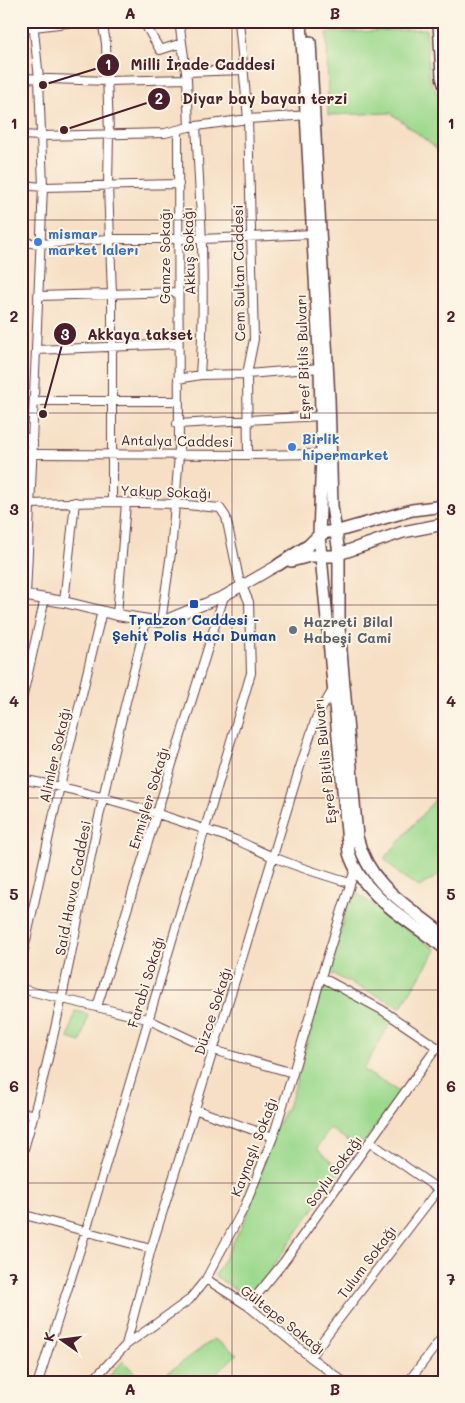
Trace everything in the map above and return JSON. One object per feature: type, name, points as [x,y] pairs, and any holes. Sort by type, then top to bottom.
[{"type":"main road","name":"Eşref Bitlis Bulvarı","points":[[301,21],[311,115],[329,400],[332,514],[339,552],[338,688],[349,853],[355,870],[365,882],[382,899],[444,948]]},
{"type":"main road","name":"Eşref Bitlis Bulvarı","points":[[308,21],[313,234],[320,368],[322,454],[320,555],[357,836],[363,858],[373,874],[388,891],[444,935]]},
{"type":"main road","points":[[439,21],[444,84]]},
{"type":"main road","points":[[21,436],[32,442],[23,595],[64,602],[146,621],[161,622],[224,596],[278,565],[309,545],[319,535],[327,532],[336,532],[412,510],[444,506]]},
{"type":"main road","points":[[332,514],[348,524],[358,525]]},
{"type":"main road","points":[[278,565],[294,559],[320,555],[328,557],[403,532],[444,524]]},
{"type":"main road","points":[[278,565],[303,562],[312,565],[324,576]]},
{"type":"street","points":[[21,27],[34,24],[83,21]]},
{"type":"street","points":[[102,21],[106,42],[108,81],[109,239],[112,294],[112,502]]},
{"type":"street","points":[[143,21],[160,50],[182,43]]},
{"type":"street","points":[[179,21],[193,126]]},
{"type":"street","name":"Cem Sultan Caddesi","points":[[239,21],[248,119],[254,339],[247,374],[248,455]]},
{"type":"street","points":[[32,442],[43,186],[39,79],[34,24]]},
{"type":"street","points":[[21,78],[108,81],[243,70]]},
{"type":"street","points":[[21,135],[165,133],[193,126],[248,119],[311,115]]},
{"type":"street","name":"Akkuş Sokağı","points":[[193,126],[202,239],[203,331],[200,375]]},
{"type":"street","name":"Gamze Sokağı","points":[[161,622],[179,455],[177,424],[178,130]]},
{"type":"street","points":[[21,185],[179,184]]},
{"type":"street","points":[[21,242],[40,244],[109,239],[202,239],[313,234]]},
{"type":"street","points":[[38,296],[178,292]]},
{"type":"street","points":[[36,350],[178,344]]},
{"type":"street","points":[[178,379],[200,375],[247,374],[320,368]]},
{"type":"street","points":[[34,401],[178,401]]},
{"type":"street","points":[[177,424],[321,416]]},
{"type":"street","name":"Antalya Caddesi","points":[[32,454],[322,454]]},
{"type":"street","points":[[64,602],[75,502]]},
{"type":"street","name":"Yakup Sokağı","points":[[29,504],[112,502],[217,506],[226,517],[242,586]]},
{"type":"street","points":[[117,615],[126,503]]},
{"type":"street","name":"Farabi Sokağı","points":[[38,1382],[86,1231],[251,673],[249,602],[242,586]]},
{"type":"street","name":"Ermişler Sokağı","points":[[97,1007],[224,596]]},
{"type":"street","points":[[21,704],[45,598]]},
{"type":"street","name":"Alimler Sokağı","points":[[21,963],[60,786],[102,611]]},
{"type":"street","name":"Said Havva Caddesi","points":[[21,1160],[35,1114],[63,999],[104,797],[146,621]]},
{"type":"street","name":"Düzce Sokağı","points":[[126,1345],[151,1249],[316,718],[338,688]]},
{"type":"street","points":[[21,779],[104,797],[158,814],[239,841],[313,872],[350,883]]},
{"type":"street","name":"Kaynaşlı Sokağı","points":[[92,1382],[126,1345],[189,1300],[206,1279],[245,1206],[294,1074],[321,977],[355,870]]},
{"type":"street","points":[[321,977],[382,1010],[440,1050]]},
{"type":"street","points":[[21,989],[148,1019],[213,1050],[294,1074]]},
{"type":"street","name":"Soylu Sokağı","points":[[248,1306],[283,1263],[370,1142],[440,1050]]},
{"type":"street","points":[[194,1109],[272,1137]]},
{"type":"street","points":[[21,1113],[35,1114]]},
{"type":"street","points":[[370,1142],[438,1189]]},
{"type":"street","name":"Tulum Sokağı","points":[[310,1357],[444,1182]]},
{"type":"street","points":[[21,1214],[151,1249]]},
{"type":"street","name":"Gültepe Sokağı","points":[[206,1279],[248,1306],[310,1357],[344,1382]]},
{"type":"street","points":[[408,1382],[444,1334]]},
{"type":"green space","points":[[426,29],[429,79],[444,104],[444,154],[391,113],[328,115],[327,33]]},
{"type":"green space","points":[[444,789],[444,872],[419,887],[399,874],[384,859]]},
{"type":"green space","points":[[351,889],[436,950],[401,1007],[330,973]]},
{"type":"green space","points":[[323,984],[349,993],[394,1017],[363,1070],[401,1093],[359,1148],[329,1128],[317,1149],[341,1170],[250,1299],[215,1276],[244,1222],[271,1138],[292,1097]]},
{"type":"green space","points":[[75,1011],[88,1014],[81,1042],[68,1038]]},
{"type":"green space","points":[[214,1339],[237,1354],[207,1382],[155,1382]]},
{"type":"green space","points":[[123,1361],[144,1382],[104,1382]]},
{"type":"place","name":"Milli İrade Caddesi","points":[[43,85]]},
{"type":"place","name":"Diyar bay bayan terzi","points":[[64,130]]},
{"type":"place","name":"mismar market lalerı","points":[[38,242]]},
{"type":"place","name":"Akkaya takset","points":[[43,414]]},
{"type":"place","name":"Birlik hipermarket","points":[[292,447]]},
{"type":"place","name":"Trabzon Caddesi - Şehit Polis Hacı Duman","points":[[194,604]]},
{"type":"place","name":"Hazreti Bilal Habeşi Cami","points":[[293,630]]}]
